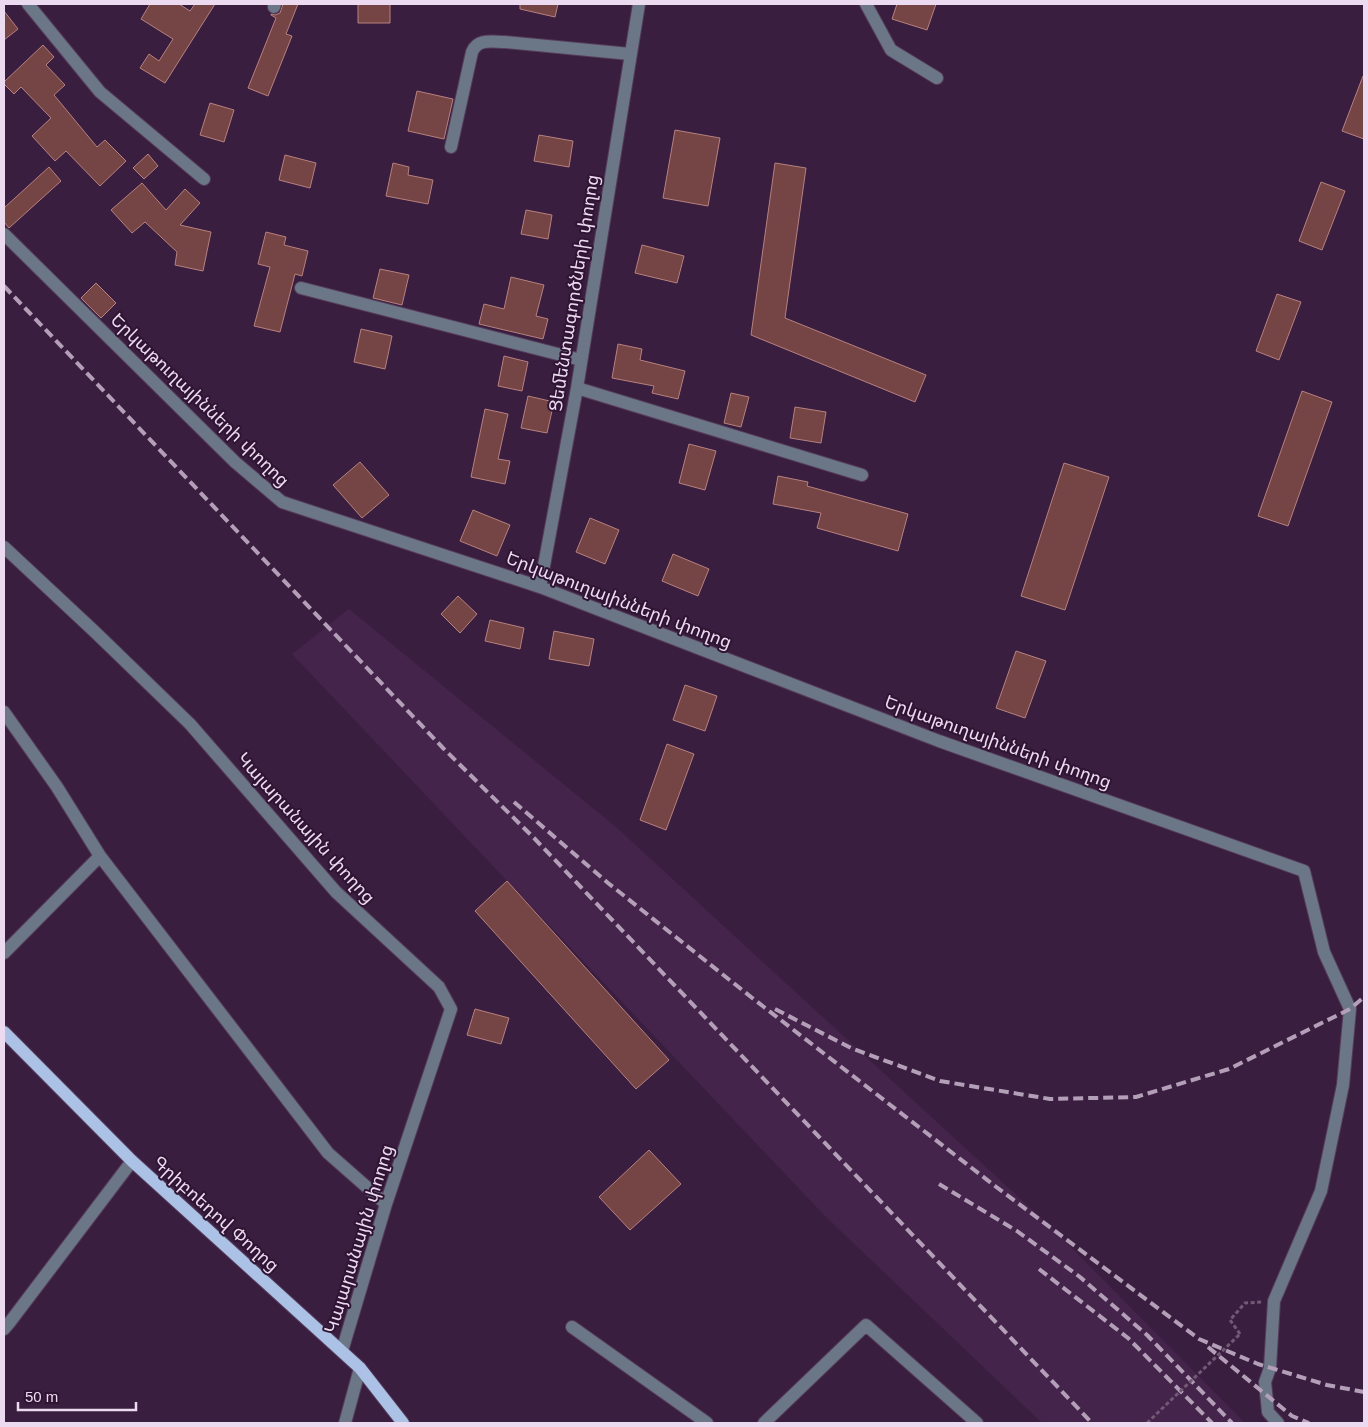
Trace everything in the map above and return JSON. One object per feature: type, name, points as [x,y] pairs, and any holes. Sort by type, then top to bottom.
[{"type":"main road","name":"Գրիբոեդով Փողոց","points":[[4,1032],[132,1161],[360,1368],[403,1423]]},
{"type":"street","points":[[28,4],[100,92],[204,180]]},
{"type":"street","name":"Ցեմենտագործների փողոց","points":[[540,587],[582,360],[639,4]]},
{"type":"street","points":[[866,4],[891,50],[937,78]]},
{"type":"street","points":[[452,147],[472,52],[474,46],[479,43],[484,41],[505,42],[630,54]]},
{"type":"street","name":"Երկաթուղայինների փողոց","points":[[4,234],[236,462],[282,502],[540,587],[939,741],[1304,871],[1324,952],[1350,1009],[1343,1085],[1321,1191],[1274,1301]]},
{"type":"street","points":[[301,288],[582,360]]},
{"type":"street","points":[[577,388],[862,475]]},
{"type":"street","name":"Կայարանային փողոց","points":[[4,547],[190,724],[336,892],[439,987],[451,1009],[386,1204],[342,1351]]},
{"type":"street","points":[[4,712],[57,786],[100,856],[328,1153],[386,1204]]},
{"type":"street","points":[[4,953],[100,856]]},
{"type":"street","points":[[4,1329],[132,1161]]},
{"type":"street","points":[[1274,1301],[1270,1368],[1265,1382],[1268,1412],[1278,1423]]},
{"type":"street","points":[[764,1423],[866,1325],[977,1423]]},
{"type":"street","points":[[572,1327],[707,1423]]},
{"type":"street","points":[[345,1423],[360,1368]]},
{"type":"path","points":[[1147,1423],[1240,1334],[1230,1320],[1245,1303],[1274,1301]]},
{"type":"shaded area","points":[[349,609],[616,827],[1050,1226],[1245,1423],[1042,1423],[824,1215],[292,654]]},
{"type":"building","points":[[150,4],[179,4],[190,11],[195,4],[215,4],[165,83],[140,68],[149,54],[159,61],[173,39],[141,19]]},
{"type":"building","points":[[283,4],[298,4],[286,34],[292,36],[268,96],[248,88],[276,18],[271,14],[280,13]]},
{"type":"building","points":[[358,4],[390,4],[390,23],[358,23]]},
{"type":"building","points":[[520,4],[558,4],[555,17],[520,9]]},
{"type":"building","points":[[897,4],[936,4],[927,30],[892,19]]},
{"type":"building","points":[[4,11],[18,29],[4,40]]},
{"type":"building","points":[[43,45],[54,57],[46,65],[65,85],[54,95],[97,147],[105,140],[126,161],[100,186],[66,151],[55,161],[32,136],[51,118],[21,87],[14,94],[4,84]]},
{"type":"building","points":[[1364,76],[1364,139],[1342,131]]},
{"type":"building","points":[[417,91],[453,99],[444,139],[408,131]]},
{"type":"building","points":[[210,103],[234,110],[224,142],[200,135]]},
{"type":"building","points":[[675,130],[720,138],[708,206],[663,198]]},
{"type":"building","points":[[539,135],[573,141],[569,167],[534,161]]},
{"type":"building","points":[[148,154],[158,166],[144,179],[133,168]]},
{"type":"building","points":[[285,155],[316,163],[310,188],[279,180]]},
{"type":"building","points":[[393,163],[409,167],[408,175],[433,180],[428,204],[386,196]]},
{"type":"building","points":[[775,163],[806,168],[785,318],[926,375],[915,402],[751,335]]},
{"type":"building","points":[[49,167],[61,181],[9,228],[4,222],[4,208]]},
{"type":"building","points":[[1321,182],[1345,191],[1322,250],[1299,241]]},
{"type":"building","points":[[142,183],[166,210],[185,189],[200,203],[180,225],[211,232],[203,271],[175,265],[177,252],[145,222],[132,233],[111,210]]},
{"type":"building","points":[[526,210],[552,215],[548,239],[521,234]]},
{"type":"building","points":[[266,232],[286,237],[284,245],[308,251],[302,276],[295,274],[280,332],[254,326],[270,267],[258,264]]},
{"type":"building","points":[[642,245],[684,256],[677,283],[635,273]]},
{"type":"building","points":[[380,269],[409,275],[402,305],[373,298]]},
{"type":"building","points":[[511,277],[544,285],[536,316],[548,319],[543,339],[479,324],[484,304],[504,309]]},
{"type":"building","points":[[96,283],[116,303],[101,318],[81,298]]},
{"type":"building","points":[[1277,294],[1301,302],[1279,360],[1256,351]]},
{"type":"building","points":[[361,329],[392,336],[385,369],[354,362]]},
{"type":"building","points":[[618,344],[642,349],[640,360],[685,371],[678,399],[652,393],[654,386],[612,378]]},
{"type":"building","points":[[504,356],[528,362],[522,391],[498,386]]},
{"type":"building","points":[[1302,391],[1332,402],[1288,526],[1258,516]]},
{"type":"building","points":[[731,393],[749,397],[741,427],[724,423]]},
{"type":"building","points":[[528,396],[554,402],[547,433],[521,428]]},
{"type":"building","points":[[795,407],[826,412],[821,443],[790,438]]},
{"type":"building","points":[[485,409],[508,414],[498,459],[510,461],[505,484],[471,477]]},
{"type":"building","points":[[689,444],[716,451],[705,490],[679,483]]},
{"type":"building","points":[[360,462],[389,495],[362,518],[333,485]]},
{"type":"building","points":[[1064,463],[1109,477],[1065,610],[1021,596]]},
{"type":"building","points":[[778,476],[808,482],[807,486],[908,514],[898,551],[817,528],[821,513],[773,504]]},
{"type":"building","points":[[473,510],[510,525],[497,556],[460,541]]},
{"type":"building","points":[[590,518],[619,530],[605,564],[576,552]]},
{"type":"building","points":[[673,554],[709,569],[698,596],[662,581]]},
{"type":"building","points":[[458,596],[477,614],[460,633],[441,614]]},
{"type":"building","points":[[490,620],[524,628],[520,649],[485,641]]},
{"type":"building","points":[[554,631],[594,639],[589,666],[549,659]]},
{"type":"building","points":[[1016,651],[1046,661],[1025,718],[996,708]]},
{"type":"building","points":[[685,685],[717,696],[705,731],[673,720]]},
{"type":"building","points":[[667,744],[694,754],[666,830],[640,820]]},
{"type":"building","points":[[507,881],[669,1060],[636,1089],[475,911]]},
{"type":"building","points":[[475,1009],[509,1018],[501,1044],[467,1035]]},
{"type":"building","points":[[649,1150],[681,1184],[630,1230],[599,1197]]},
{"type":"railway","points":[[4,286],[443,748],[534,838],[1092,1423]]},
{"type":"railway","points":[[514,802],[608,883],[751,997],[995,1186],[1199,1339],[1258,1364],[1327,1385],[1364,1392]]},
{"type":"railway","points":[[775,1009],[851,1048],[940,1081],[1050,1099],[1136,1097],[1229,1069],[1350,1009],[1364,997]]},
{"type":"railway","points":[[939,1184],[1017,1231],[1080,1277],[1147,1335],[1232,1423]]},
{"type":"railway","points":[[1039,1269],[1128,1338],[1212,1423]]},
{"type":"railway","points":[[1208,1347],[1292,1416],[1309,1423]]}]
